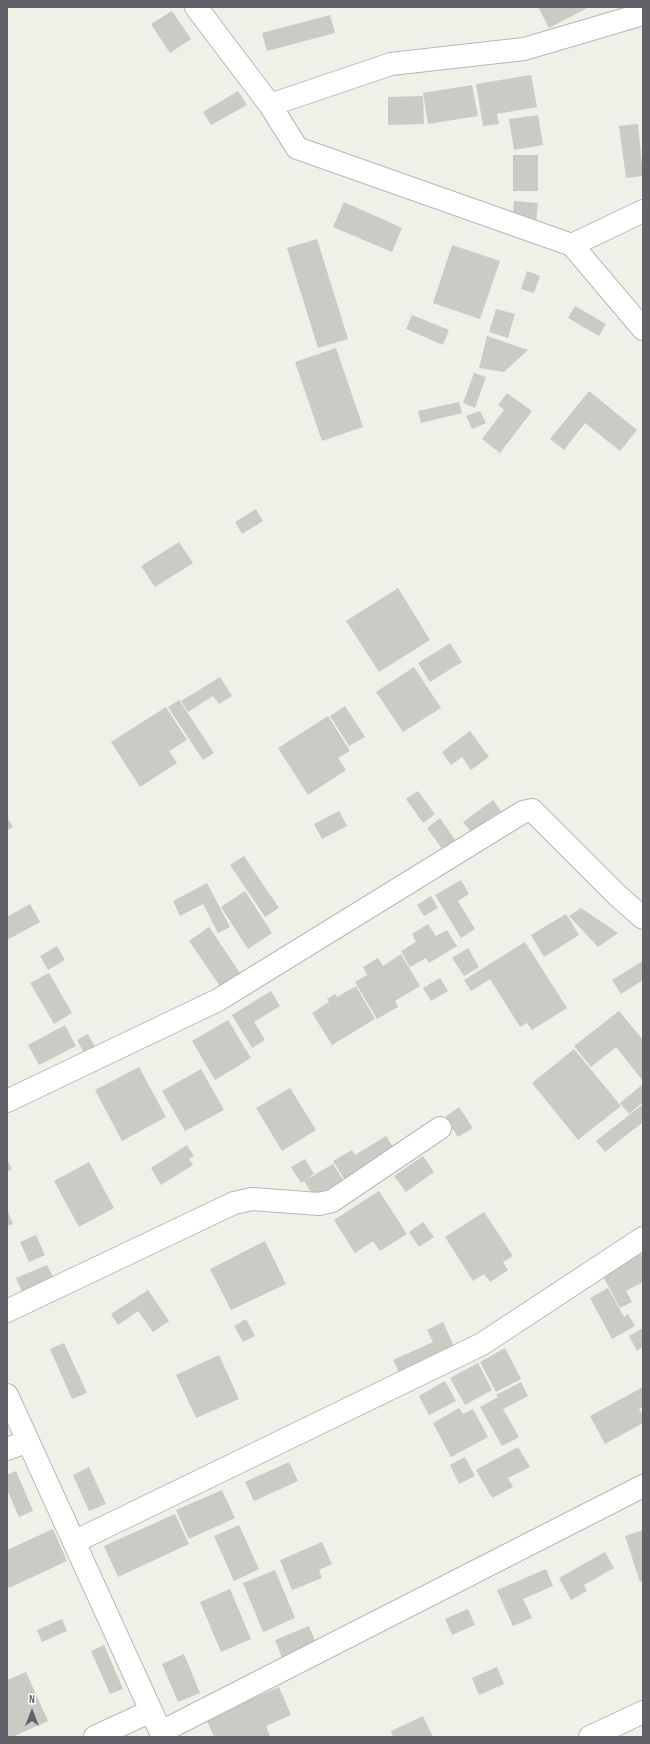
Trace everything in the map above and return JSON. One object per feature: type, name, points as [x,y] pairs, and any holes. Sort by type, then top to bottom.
[{"type":"street","points":[[196,7],[270,105],[297,148],[572,245],[643,328]]},
{"type":"street","points":[[270,105],[390,64],[524,49],[643,14]]},
{"type":"street","points":[[572,245],[643,211]]},
{"type":"street","points":[[7,1101],[218,1000],[523,812],[532,810],[617,895],[643,918]]},
{"type":"street","points":[[7,1312],[234,1203],[252,1199],[319,1204],[332,1201],[440,1128]]},
{"type":"street","points":[[74,1542],[482,1344],[643,1238]]},
{"type":"street","points":[[7,1395],[162,1734],[643,1486]]},
{"type":"street","points":[[7,1450],[28,1441]]},
{"type":"street","points":[[96,1737],[151,1711]]},
{"type":"street","points":[[590,1737],[643,1712]]},
{"type":"building","points":[[538,7],[589,7],[549,28]]},
{"type":"building","points":[[172,11],[191,39],[170,53],[151,24]]},
{"type":"building","points":[[330,15],[335,33],[267,51],[262,33]]},
{"type":"building","points":[[531,75],[537,107],[497,114],[499,124],[483,126],[476,84]]},
{"type":"building","points":[[472,85],[478,116],[428,124],[423,93]]},
{"type":"building","points":[[238,91],[247,105],[211,125],[203,112]]},
{"type":"building","points":[[423,96],[424,124],[388,125],[388,97]]},
{"type":"building","points":[[538,115],[543,145],[514,150],[509,119]]},
{"type":"building","points":[[638,124],[643,176],[626,178],[619,126]]},
{"type":"building","points":[[513,155],[538,155],[538,191],[513,191]]},
{"type":"building","points":[[514,201],[538,203],[536,223],[512,221]]},
{"type":"building","points":[[344,202],[402,228],[392,252],[333,227]]},
{"type":"building","points":[[317,239],[348,339],[318,348],[287,248]]},
{"type":"building","points":[[452,245],[500,261],[480,319],[433,303]]},
{"type":"building","points":[[527,271],[540,276],[534,293],[521,289]]},
{"type":"building","points":[[575,306],[606,324],[599,336],[568,318]]},
{"type":"building","points":[[496,309],[515,314],[508,338],[489,332]]},
{"type":"building","points":[[412,315],[449,330],[443,345],[406,329]]},
{"type":"building","points":[[487,336],[528,350],[504,372],[479,368]]},
{"type":"building","points":[[336,348],[363,427],[322,441],[295,362]]},
{"type":"building","points":[[474,373],[486,377],[475,408],[463,403]]},
{"type":"building","points":[[589,391],[637,430],[620,451],[585,423],[564,450],[550,439]]},
{"type":"building","points":[[507,393],[532,411],[500,453],[482,439],[504,410],[498,405]]},
{"type":"building","points":[[459,402],[462,413],[421,423],[418,411]]},
{"type":"building","points":[[480,411],[486,423],[472,429],[466,416]]},
{"type":"building","points":[[256,509],[263,521],[242,534],[235,522]]},
{"type":"building","points":[[179,542],[193,563],[155,587],[141,566]]},
{"type":"building","points":[[398,588],[430,640],[379,672],[346,621]]},
{"type":"building","points":[[450,643],[462,662],[430,682],[418,663]]},
{"type":"building","points":[[414,667],[441,708],[403,732],[376,692]]},
{"type":"building","points":[[220,677],[232,696],[219,704],[213,696],[188,712],[181,701]]},
{"type":"building","points":[[179,700],[214,753],[203,760],[168,707]]},
{"type":"building","points":[[345,706],[365,737],[349,746],[330,716]]},
{"type":"building","points":[[166,707],[187,740],[169,751],[177,763],[140,787],[111,742]]},
{"type":"building","points":[[328,716],[350,751],[338,758],[346,770],[308,795],[278,748]]},
{"type":"building","points":[[470,731],[489,757],[471,770],[462,757],[451,765],[442,752]]},
{"type":"building","points":[[418,791],[435,814],[423,823],[406,799]]},
{"type":"building","points":[[493,800],[501,811],[471,832],[463,822]]},
{"type":"building","points":[[339,811],[347,826],[322,839],[314,824]]},
{"type":"building","points":[[7,817],[13,827],[7,830]]},
{"type":"building","points":[[440,818],[458,844],[445,853],[427,828]]},
{"type":"building","points":[[244,856],[279,908],[265,917],[230,865]]},
{"type":"building","points":[[461,880],[469,894],[458,901],[475,929],[461,938],[435,895]]},
{"type":"building","points":[[207,883],[230,927],[218,933],[203,904],[180,916],[173,901]]},
{"type":"building","points":[[245,891],[272,933],[248,949],[221,907]]},
{"type":"building","points":[[431,896],[438,908],[424,916],[417,905]]},
{"type":"building","points":[[30,904],[40,922],[7,940],[7,917]]},
{"type":"building","points":[[581,908],[618,933],[598,947],[569,916]]},
{"type":"building","points":[[566,914],[579,935],[544,957],[531,935]]},
{"type":"building","points":[[428,924],[436,936],[447,930],[457,946],[429,963],[426,958],[410,967],[401,951],[416,942],[412,934]]},
{"type":"building","points":[[209,927],[242,976],[222,989],[189,941]]},
{"type":"building","points":[[525,942],[567,1008],[532,1030],[527,1023],[520,1027],[490,979],[471,991],[464,980]]},
{"type":"building","points":[[57,946],[65,960],[48,970],[40,956]]},
{"type":"building","points":[[468,948],[479,967],[464,976],[452,958]]},
{"type":"building","points":[[401,954],[420,986],[395,1001],[398,1007],[377,1019],[355,982],[367,975],[363,967],[378,958],[383,966]]},
{"type":"building","points":[[643,961],[643,980],[621,994],[612,980]]},
{"type":"building","points":[[49,973],[72,1013],[54,1024],[30,983]]},
{"type":"building","points":[[440,978],[448,991],[431,1001],[423,988]]},
{"type":"building","points":[[356,986],[375,1019],[332,1045],[312,1013],[329,1002],[327,999],[335,994],[337,997]]},
{"type":"building","points":[[271,991],[280,1006],[254,1022],[265,1040],[252,1048],[232,1015]]},
{"type":"building","points":[[619,1011],[643,1040],[643,1081],[616,1047],[591,1067],[574,1046]]},
{"type":"building","points":[[228,1020],[251,1058],[215,1080],[192,1041]]},
{"type":"building","points":[[65,1025],[76,1046],[39,1065],[28,1045]]},
{"type":"building","points":[[88,1034],[97,1051],[86,1057],[77,1040]]},
{"type":"building","points":[[574,1049],[621,1106],[578,1140],[532,1083]]},
{"type":"building","points":[[139,1067],[166,1117],[122,1141],[95,1090]]},
{"type":"building","points":[[201,1069],[224,1110],[185,1131],[162,1091]]},
{"type":"building","points":[[643,1084],[643,1102],[629,1114],[620,1103]]},
{"type":"building","points":[[290,1088],[316,1130],[282,1151],[256,1108]]},
{"type":"building","points":[[643,1104],[643,1122],[605,1152],[596,1141]]},
{"type":"building","points":[[459,1107],[473,1128],[458,1137],[445,1117]]},
{"type":"building","points":[[386,1136],[398,1155],[348,1185],[333,1161],[352,1150],[355,1155]]},
{"type":"building","points":[[187,1145],[194,1156],[189,1159],[193,1165],[161,1185],[151,1168]]},
{"type":"building","points":[[423,1156],[434,1172],[406,1192],[394,1176]]},
{"type":"building","points":[[305,1159],[314,1174],[301,1183],[291,1167]]},
{"type":"building","points":[[7,1160],[12,1169],[7,1172]]},
{"type":"building","points":[[89,1162],[114,1208],[79,1227],[54,1181]]},
{"type":"building","points":[[333,1164],[345,1183],[316,1200],[304,1181]]},
{"type":"building","points":[[379,1191],[407,1234],[380,1251],[373,1241],[355,1253],[334,1220]]},
{"type":"building","points":[[7,1209],[13,1224],[7,1226]]},
{"type":"building","points":[[484,1212],[513,1256],[503,1262],[508,1270],[490,1282],[484,1274],[473,1281],[445,1237]]},
{"type":"building","points":[[423,1222],[434,1237],[419,1247],[409,1232]]},
{"type":"building","points":[[36,1235],[45,1255],[29,1262],[20,1242]]},
{"type":"building","points":[[265,1241],[286,1284],[231,1310],[210,1269]]},
{"type":"building","points":[[638,1249],[643,1258],[643,1282],[626,1291],[632,1302],[620,1308],[599,1269]]},
{"type":"building","points":[[47,1265],[55,1281],[23,1294],[16,1278]]},
{"type":"building","points":[[608,1288],[624,1317],[628,1314],[635,1326],[612,1339],[590,1298]]},
{"type":"building","points":[[148,1290],[169,1321],[153,1332],[138,1311],[118,1325],[111,1314]]},
{"type":"building","points":[[246,1319],[255,1336],[243,1342],[234,1326]]},
{"type":"building","points":[[443,1322],[457,1353],[402,1378],[393,1360],[433,1342],[427,1330]]},
{"type":"building","points":[[643,1328],[643,1347],[637,1351],[629,1336]]},
{"type":"building","points":[[64,1343],[87,1393],[72,1399],[50,1349]]},
{"type":"building","points":[[505,1348],[521,1379],[496,1392],[480,1362]]},
{"type":"building","points":[[219,1355],[239,1399],[196,1418],[176,1375]]},
{"type":"building","points":[[478,1363],[492,1390],[465,1405],[450,1378]]},
{"type":"building","points":[[445,1381],[456,1401],[429,1415],[419,1396]]},
{"type":"building","points":[[521,1382],[528,1396],[503,1409],[519,1437],[502,1446],[480,1407],[498,1397],[496,1395]]},
{"type":"building","points":[[643,1387],[643,1407],[639,1409],[643,1416],[643,1423],[605,1444],[590,1416]]},
{"type":"building","points":[[459,1408],[463,1414],[473,1409],[488,1437],[451,1457],[433,1423]]},
{"type":"building","points":[[518,1447],[530,1467],[508,1478],[513,1487],[492,1498],[476,1470]]},
{"type":"building","points":[[465,1457],[475,1476],[459,1484],[450,1465]]},
{"type":"building","points":[[289,1462],[298,1481],[254,1501],[245,1482]]},
{"type":"building","points":[[89,1467],[106,1504],[89,1511],[73,1475]]},
{"type":"building","points":[[16,1471],[33,1511],[19,1517],[7,1492],[7,1475]]},
{"type":"building","points":[[222,1490],[235,1518],[189,1539],[176,1510]]},
{"type":"building","points":[[175,1514],[189,1544],[118,1577],[104,1546]]},
{"type":"building","points":[[239,1525],[259,1569],[234,1581],[214,1536]]},
{"type":"building","points":[[53,1529],[67,1561],[9,1588],[7,1584],[7,1550]]},
{"type":"building","points":[[643,1530],[643,1581],[640,1582],[625,1536]]},
{"type":"building","points":[[322,1542],[332,1564],[319,1570],[322,1578],[292,1590],[280,1560]]},
{"type":"building","points":[[605,1552],[614,1568],[584,1585],[587,1591],[571,1600],[559,1578]]},
{"type":"building","points":[[546,1569],[553,1586],[523,1599],[532,1618],[513,1626],[497,1590]]},
{"type":"building","points":[[275,1570],[295,1618],[263,1632],[243,1583]]},
{"type":"building","points":[[230,1589],[251,1639],[221,1652],[200,1602]]},
{"type":"building","points":[[468,1609],[475,1625],[452,1635],[445,1619]]},
{"type":"building","points":[[62,1619],[67,1631],[42,1642],[37,1630]]},
{"type":"building","points":[[309,1626],[317,1645],[283,1660],[275,1640]]},
{"type":"building","points":[[104,1645],[123,1689],[110,1694],[91,1651]]},
{"type":"building","points":[[184,1654],[200,1693],[178,1702],[162,1664]]},
{"type":"building","points":[[497,1667],[504,1684],[479,1695],[472,1678]]},
{"type":"building","points":[[26,1672],[48,1721],[12,1737],[7,1737],[7,1680]]},
{"type":"building","points":[[279,1687],[291,1715],[266,1726],[270,1736],[214,1737],[206,1719]]},
{"type":"building","points":[[423,1716],[433,1737],[393,1737],[391,1731]]}]
